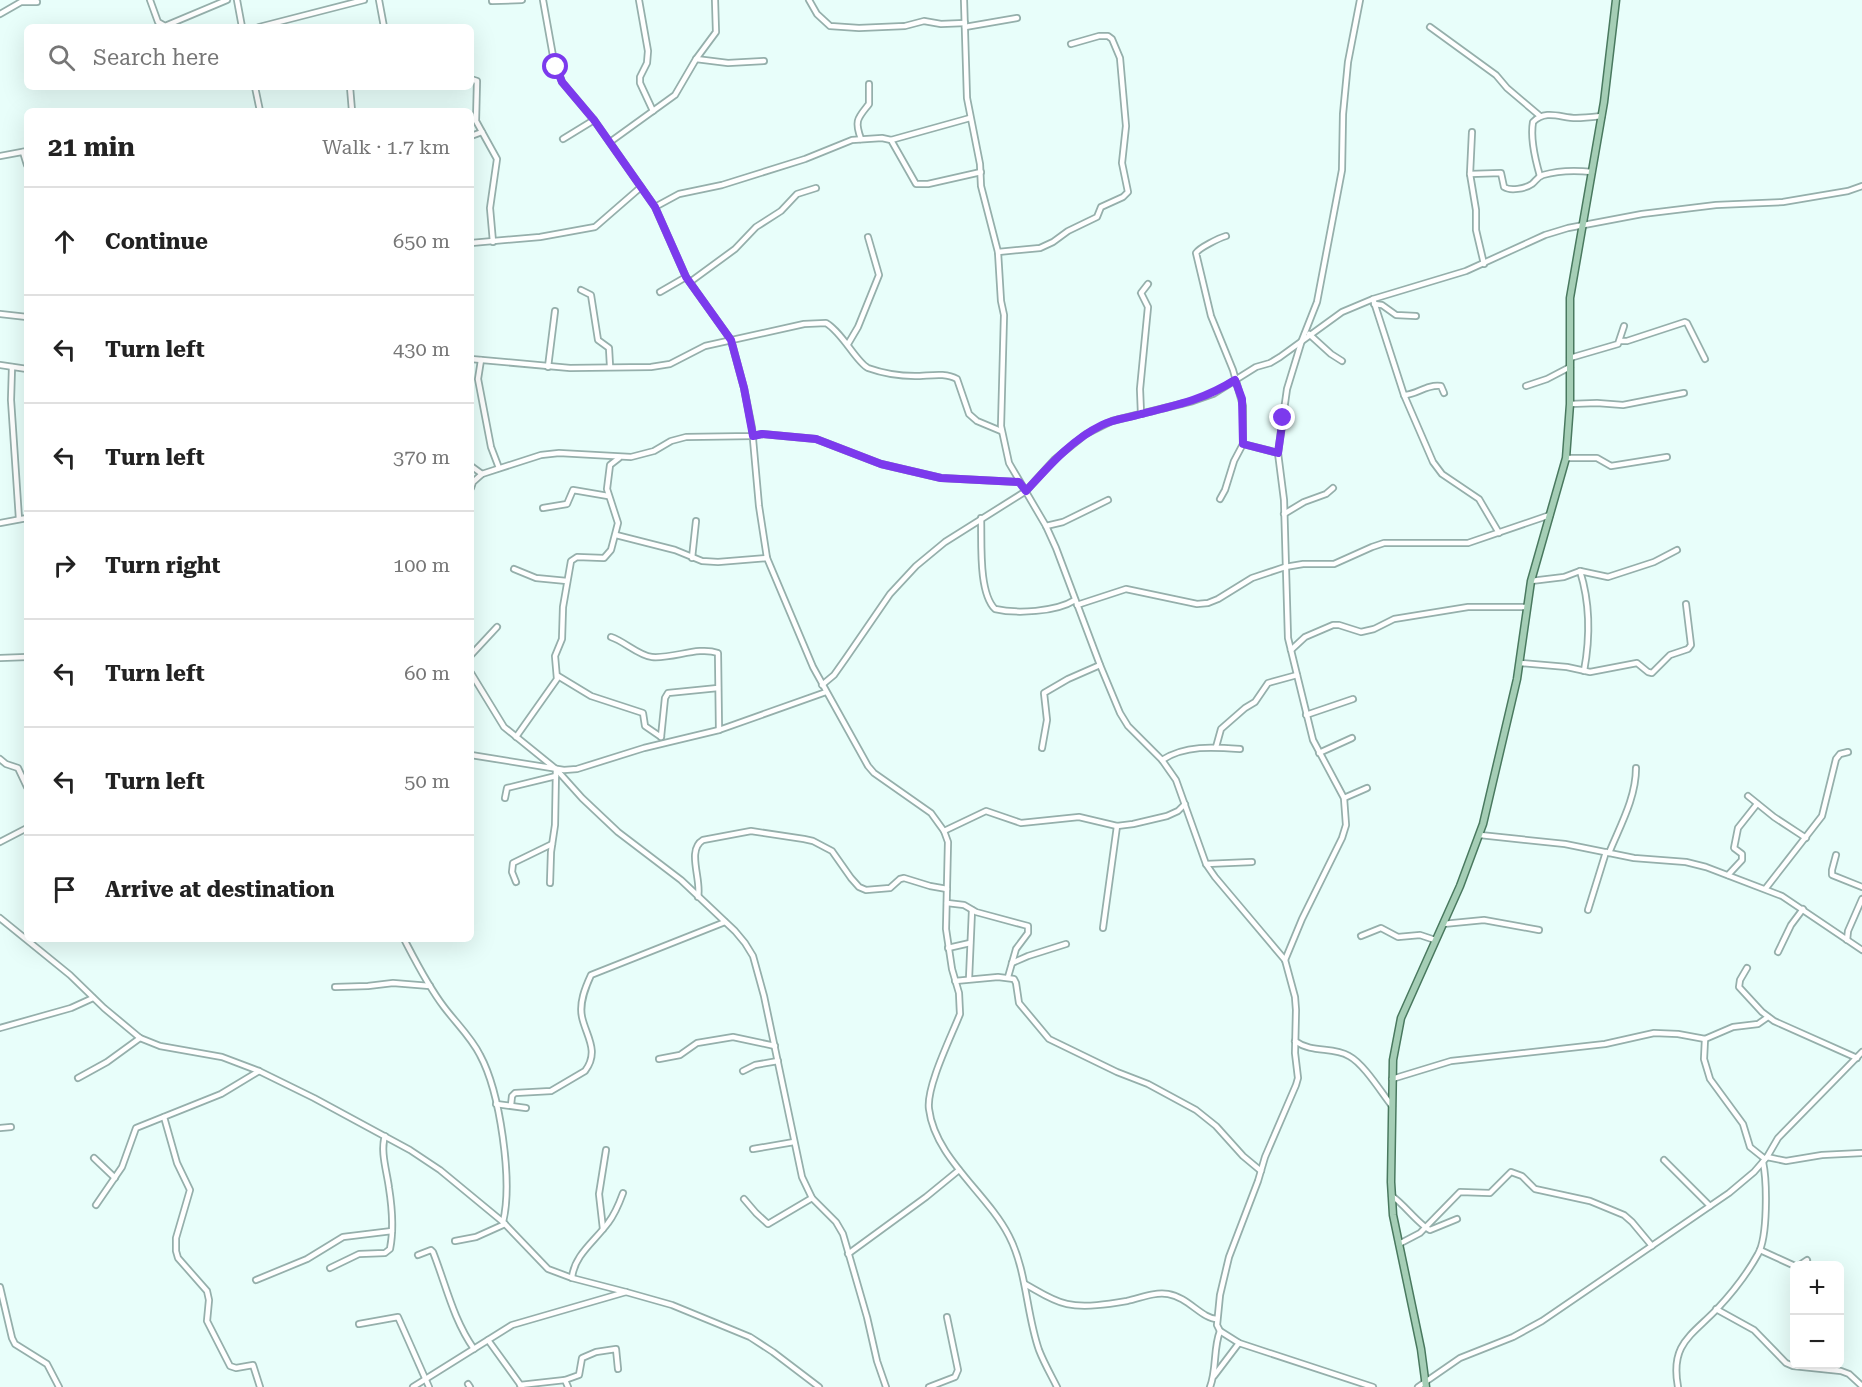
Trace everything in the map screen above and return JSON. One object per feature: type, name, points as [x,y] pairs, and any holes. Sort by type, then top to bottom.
[{"type":"main road","points":[[1426,1385],[1392,1196],[1392,1079],[1397,1029],[1480,835],[1520,663],[1531,581],[1566,458],[1570,404],[1570,298],[1602,116],[1616,0]]},
{"type":"street","points":[[150,0],[154,14],[162,24]]},
{"type":"street","points":[[170,24],[227,0]]},
{"type":"street","points":[[237,0],[241,24]]},
{"type":"street","points":[[271,24],[364,0]]},
{"type":"street","points":[[379,0],[383,24]]},
{"type":"street","points":[[492,1],[522,0]]},
{"type":"street","points":[[543,0],[553,56],[562,82],[594,120],[655,207],[688,280],[731,340],[744,388],[753,436],[759,506],[767,558],[822,685],[868,766],[882,779],[931,813],[944,831],[949,850],[948,948],[956,981],[960,1014],[935,1079],[929,1112],[937,1134],[959,1170],[991,1208],[1008,1234],[1025,1284],[1040,1350],[1057,1387]]},
{"type":"street","points":[[639,0],[648,51],[648,63],[640,77],[640,82],[652,111]]},
{"type":"street","points":[[610,142],[672,98],[716,32],[715,0]]},
{"type":"street","points":[[809,0],[817,14],[830,26],[859,28],[904,26],[924,21],[965,25],[1017,18]]},
{"type":"street","points":[[964,0],[967,98],[981,172],[981,186],[998,252],[1004,315],[1001,431],[1010,463],[1056,548],[1100,665],[1124,720],[1162,760],[1176,780],[1206,864],[1285,960],[1295,997],[1294,1041],[1298,1078],[1265,1157],[1229,1257],[1216,1319],[1220,1330],[1239,1343],[1373,1387]]},
{"type":"street","points":[[1285,960],[1346,825],[1344,798],[1313,740],[1291,650],[1286,621],[1284,514],[1278,453],[1287,389],[1302,339],[1317,302],[1342,170],[1343,114],[1348,62],[1360,0]]},
{"type":"street","points":[[0,4],[2,13],[21,2],[38,2]]},
{"type":"street","points":[[1430,27],[1496,75],[1507,88],[1540,116]]},
{"type":"street","points":[[998,252],[1040,248],[1097,217],[1101,207],[1123,197],[1128,192],[1122,163],[1126,126],[1120,58],[1112,39],[1108,36],[1099,36],[1071,44]]},
{"type":"street","points":[[696,59],[728,63],[764,61]]},
{"type":"street","points":[[474,80],[477,81],[476,121],[497,159],[490,208],[493,242]]},
{"type":"street","points":[[861,139],[857,120],[869,104],[869,84]]},
{"type":"street","points":[[256,90],[259,108]]},
{"type":"street","points":[[350,90],[352,108]]},
{"type":"street","points":[[1540,176],[1534,156],[1533,122],[1540,116],[1550,114],[1574,118],[1602,116]]},
{"type":"street","points":[[655,207],[679,194],[722,185],[805,159],[852,140],[882,138],[891,140],[970,118]]},
{"type":"street","points":[[563,139],[594,120]]},
{"type":"street","points":[[474,135],[482,132]]},
{"type":"street","points":[[1472,132],[1470,174],[1476,210],[1476,235],[1484,264]]},
{"type":"street","points":[[891,140],[916,184],[928,184],[981,172]]},
{"type":"street","points":[[0,156],[24,152]]},
{"type":"street","points":[[1470,174],[1502,173],[1504,187],[1509,189],[1527,187],[1540,176],[1571,170],[1592,172]]},
{"type":"street","points":[[822,685],[834,675],[890,594],[916,566],[945,542],[1026,491],[1055,459],[1086,434],[1112,421],[1213,394],[1256,367],[1280,357],[1342,312],[1484,264],[1545,235],[1582,225],[1642,214],[1783,202],[1848,191],[1862,186]]},
{"type":"street","points":[[474,243],[540,237],[595,227],[641,187]]},
{"type":"street","points":[[660,292],[688,280],[735,249],[756,227],[781,211],[797,194],[816,188]]},
{"type":"street","points":[[1220,499],[1243,444],[1242,399],[1211,316],[1196,254],[1201,247],[1226,236]]},
{"type":"street","points":[[848,344],[858,327],[879,275],[868,237]]},
{"type":"street","points":[[1141,414],[1140,389],[1148,307],[1141,293],[1148,284]]},
{"type":"street","points":[[581,290],[591,295],[598,340],[609,348],[610,366]]},
{"type":"street","points":[[1374,301],[1396,315],[1416,316]]},
{"type":"street","points":[[1374,301],[1404,395],[1438,470],[1479,499],[1500,533]]},
{"type":"street","points":[[548,367],[555,310]]},
{"type":"street","points":[[0,314],[24,317]]},
{"type":"street","points":[[1620,341],[1627,341],[1684,322],[1687,323],[1700,345],[1705,359]]},
{"type":"street","points":[[474,359],[548,367],[651,367],[670,364],[705,346],[804,324],[826,323],[848,344],[864,365],[906,376],[946,375],[957,379],[969,414],[977,421],[1001,431]]},
{"type":"street","points":[[1570,358],[1614,346],[1620,341],[1624,326]]},
{"type":"street","points":[[1309,334],[1342,361]]},
{"type":"street","points":[[481,360],[478,379],[491,447],[499,468]]},
{"type":"street","points":[[0,365],[24,369]]},
{"type":"street","points":[[12,367],[11,400],[19,519]]},
{"type":"street","points":[[1526,386],[1547,379],[1570,367]]},
{"type":"street","points":[[1404,395],[1410,395],[1430,385],[1441,386],[1444,393]]},
{"type":"street","points":[[1570,404],[1623,405],[1684,393]]},
{"type":"street","points":[[474,481],[482,474],[526,459],[550,454],[632,458],[686,437],[762,434],[816,439],[881,464],[941,478],[1019,482]]},
{"type":"street","points":[[1243,444],[1278,453]]},
{"type":"street","points":[[1566,458],[1597,458],[1611,466],[1667,457]]},
{"type":"street","points":[[516,737],[558,676],[555,656],[562,639],[569,566],[573,559],[604,558],[611,550],[616,535],[617,515],[607,489],[610,465],[619,458]]},
{"type":"street","points":[[474,468],[482,474]]},
{"type":"street","points":[[1284,514],[1304,502],[1326,494],[1333,488]]},
{"type":"street","points":[[543,508],[564,506],[573,490],[608,496]]},
{"type":"street","points":[[1046,526],[1063,522],[1108,500]]},
{"type":"street","points":[[981,519],[982,567],[985,590],[991,605],[994,609],[1025,610],[1053,609],[1126,589],[1197,604],[1208,603],[1252,578],[1285,567],[1303,564],[1334,564],[1384,543],[1468,543],[1550,515]]},
{"type":"street","points":[[0,523],[24,518]]},
{"type":"street","points":[[692,558],[696,521]]},
{"type":"street","points":[[616,535],[675,550],[702,561],[767,558]]},
{"type":"street","points":[[1531,581],[1564,577],[1580,571],[1608,577],[1654,562],[1677,550]]},
{"type":"street","points":[[514,569],[536,578],[567,581]]},
{"type":"street","points":[[1580,571],[1587,593],[1587,655],[1584,671]]},
{"type":"street","points":[[1520,663],[1594,672],[1637,663],[1652,673],[1670,655],[1688,649],[1692,645],[1686,604]]},
{"type":"street","points":[[1291,650],[1305,637],[1333,625],[1361,632],[1394,619],[1468,607],[1527,607]]},
{"type":"street","points":[[474,652],[497,627]]},
{"type":"street","points":[[611,636],[649,657],[715,651],[718,653],[719,729]]},
{"type":"street","points":[[0,658],[24,657]]},
{"type":"street","points":[[1042,748],[1047,720],[1044,693],[1100,665]]},
{"type":"street","points":[[1216,747],[1221,729],[1255,702],[1268,683],[1297,675]]},
{"type":"street","points":[[558,676],[591,696],[643,713],[645,726],[661,740]]},
{"type":"street","points":[[474,678],[504,728],[556,769],[582,798],[618,832],[666,868],[698,897],[745,943],[753,956],[775,1046],[802,1177],[812,1198],[836,1222],[843,1234],[886,1387]]},
{"type":"street","points":[[661,740],[664,698],[668,693],[718,688]]},
{"type":"street","points":[[474,755],[556,769],[577,769],[661,740],[719,729],[826,692]]},
{"type":"street","points":[[1306,715],[1353,699]]},
{"type":"street","points":[[1319,753],[1352,738]]},
{"type":"street","points":[[1162,760],[1184,749],[1216,747],[1240,749]]},
{"type":"street","points":[[1766,888],[1822,816],[1837,756],[1848,752]]},
{"type":"street","points":[[0,759],[18,768],[24,781]]},
{"type":"street","points":[[1588,910],[1607,853],[1626,813],[1636,768]]},
{"type":"street","points":[[550,883],[555,825],[556,769]]},
{"type":"street","points":[[505,798],[507,788],[556,776]]},
{"type":"street","points":[[1344,798],[1366,788]]},
{"type":"street","points":[[1748,796],[1806,838]]},
{"type":"street","points":[[944,831],[986,811],[1020,823],[1079,817],[1117,826],[1167,816],[1178,811],[1185,804]]},
{"type":"street","points":[[1728,875],[1742,860],[1742,854],[1734,848],[1738,828],[1757,804]]},
{"type":"street","points":[[1102,927],[1117,826]]},
{"type":"street","points":[[0,842],[24,830]]},
{"type":"street","points":[[698,897],[700,884],[694,850],[697,843],[751,831],[804,839],[824,846],[837,856],[859,887],[866,890],[890,888],[904,878],[947,889]]},
{"type":"street","points":[[1480,835],[1566,844],[1641,859],[1686,862],[1766,888],[1803,909],[1862,950]]},
{"type":"street","points":[[516,882],[512,872],[513,863],[552,844]]},
{"type":"street","points":[[1836,855],[1832,875],[1862,887]]},
{"type":"street","points":[[1206,864],[1252,862]]},
{"type":"street","points":[[1847,940],[1848,931],[1862,899]]},
{"type":"street","points":[[947,903],[1028,926],[1028,933],[1016,949],[1008,976]]},
{"type":"street","points":[[1778,952],[1791,925],[1803,909]]},
{"type":"street","points":[[969,979],[972,910]]},
{"type":"street","points":[[0,918],[24,938]]},
{"type":"street","points":[[1443,924],[1484,920],[1539,930]]},
{"type":"street","points":[[510,1105],[515,1093],[551,1091],[585,1071],[588,1066],[591,1044],[581,1008],[582,998],[591,975],[725,922]]},
{"type":"street","points":[[1361,936],[1380,928],[1398,937],[1420,935],[1435,940]]},
{"type":"street","points":[[29,942],[140,1038],[160,1046],[222,1057],[259,1071],[410,1150],[440,1170],[504,1223],[548,1269],[572,1278],[672,1305],[750,1337],[819,1387]]},
{"type":"street","points":[[406,942],[430,986],[480,1054],[487,1068],[496,1104],[506,1169],[504,1223]]},
{"type":"street","points":[[948,948],[970,943]]},
{"type":"street","points":[[1012,963],[1037,952],[1066,944]]},
{"type":"street","points":[[1747,968],[1739,987],[1768,1017],[1857,1058]]},
{"type":"street","points":[[956,981],[1008,976],[1014,979],[1019,1003],[1049,1039],[1117,1072],[1148,1084],[1196,1110],[1216,1126],[1243,1156],[1261,1171]]},
{"type":"street","points":[[335,987],[393,983],[430,986]]},
{"type":"street","points":[[0,1028],[71,1008],[93,998]]},
{"type":"street","points":[[1392,1079],[1451,1062],[1605,1044],[1654,1033],[1678,1034],[1705,1039],[1733,1027],[1758,1024],[1768,1017]]},
{"type":"street","points":[[659,1059],[680,1055],[697,1043],[733,1037],[775,1046]]},
{"type":"street","points":[[78,1078],[107,1062],[140,1038]]},
{"type":"street","points":[[1705,1039],[1704,1059],[1710,1079],[1743,1124],[1750,1147],[1765,1160],[1786,1161],[1822,1155],[1862,1153]]},
{"type":"street","points":[[1294,1041],[1308,1048],[1338,1052],[1349,1056],[1362,1068],[1392,1107]]},
{"type":"street","points":[[1418,1387],[1426,1385],[1460,1358],[1513,1337],[1542,1321],[1710,1206],[1754,1172],[1765,1160],[1778,1138],[1862,1052]]},
{"type":"street","points":[[743,1071],[755,1065],[778,1061]]},
{"type":"street","points":[[96,1205],[123,1167],[136,1128],[221,1094],[259,1071]]},
{"type":"street","points":[[496,1104],[526,1108]]},
{"type":"street","points":[[164,1117],[177,1163],[190,1190],[176,1238],[178,1258],[207,1291],[209,1300],[207,1321],[230,1366],[236,1368],[253,1365],[260,1387]]},
{"type":"street","points":[[0,1128],[11,1127]]},
{"type":"street","points":[[330,1268],[359,1254],[389,1251],[392,1231],[390,1191],[383,1147],[385,1136]]},
{"type":"street","points":[[753,1149],[794,1142]]},
{"type":"street","points":[[603,1229],[599,1194],[606,1150]]},
{"type":"street","points":[[94,1158],[115,1178]]},
{"type":"street","points":[[1664,1160],[1710,1206]]},
{"type":"street","points":[[1678,1387],[1677,1367],[1682,1345],[1688,1335],[1743,1279],[1760,1250],[1763,1240],[1765,1160]]},
{"type":"street","points":[[848,1254],[959,1170]]},
{"type":"street","points":[[1399,1245],[1425,1228],[1460,1192],[1490,1193],[1511,1172],[1522,1176],[1535,1190],[1590,1202],[1624,1215],[1652,1246]]},
{"type":"street","points":[[1754,1172],[1766,1174]]},
{"type":"street","points":[[572,1278],[574,1266],[615,1213],[623,1193]]},
{"type":"street","points":[[1392,1196],[1406,1207],[1425,1228],[1430,1230],[1457,1219]]},
{"type":"street","points":[[744,1199],[768,1224],[812,1198]]},
{"type":"street","points":[[455,1241],[476,1238],[504,1223]]},
{"type":"street","points":[[256,1280],[307,1259],[343,1237],[392,1231]]},
{"type":"street","points":[[418,1255],[431,1250],[433,1252],[459,1325],[474,1349]]},
{"type":"street","points":[[1760,1250],[1790,1263]]},
{"type":"street","points":[[1025,1284],[1054,1300],[1074,1305],[1129,1300],[1154,1293],[1167,1294],[1186,1300],[1210,1319],[1216,1319]]},
{"type":"street","points":[[0,1287],[15,1344],[47,1364],[59,1387]]},
{"type":"street","points":[[413,1387],[512,1325],[626,1292]]},
{"type":"street","points":[[1716,1309],[1754,1329],[1786,1363],[1793,1366],[1842,1371],[1862,1386]]},
{"type":"street","points":[[0,1317],[8,1317]]},
{"type":"street","points":[[358,1324],[398,1317],[429,1387]]},
{"type":"street","points":[[929,1387],[955,1377],[958,1370],[947,1317]]},
{"type":"street","points":[[1210,1387],[1214,1376],[1216,1344],[1220,1330]]},
{"type":"street","points":[[488,1340],[521,1386],[565,1380],[579,1375],[582,1358],[607,1349],[618,1350],[618,1369]]},
{"type":"street","points":[[1214,1376],[1239,1343]]},
{"type":"street","points":[[565,1380],[568,1387]]},
{"type":"route","points":[[556,67],[568,91],[594,120],[655,207],[686,277],[731,340],[744,388],[753,436],[762,434],[816,439],[881,464],[900,467],[924,475],[1019,482],[1026,491],[1055,459],[1086,434],[1102,425],[1193,401],[1213,394],[1235,380],[1242,399],[1243,444],[1278,453],[1283,418]]}]
